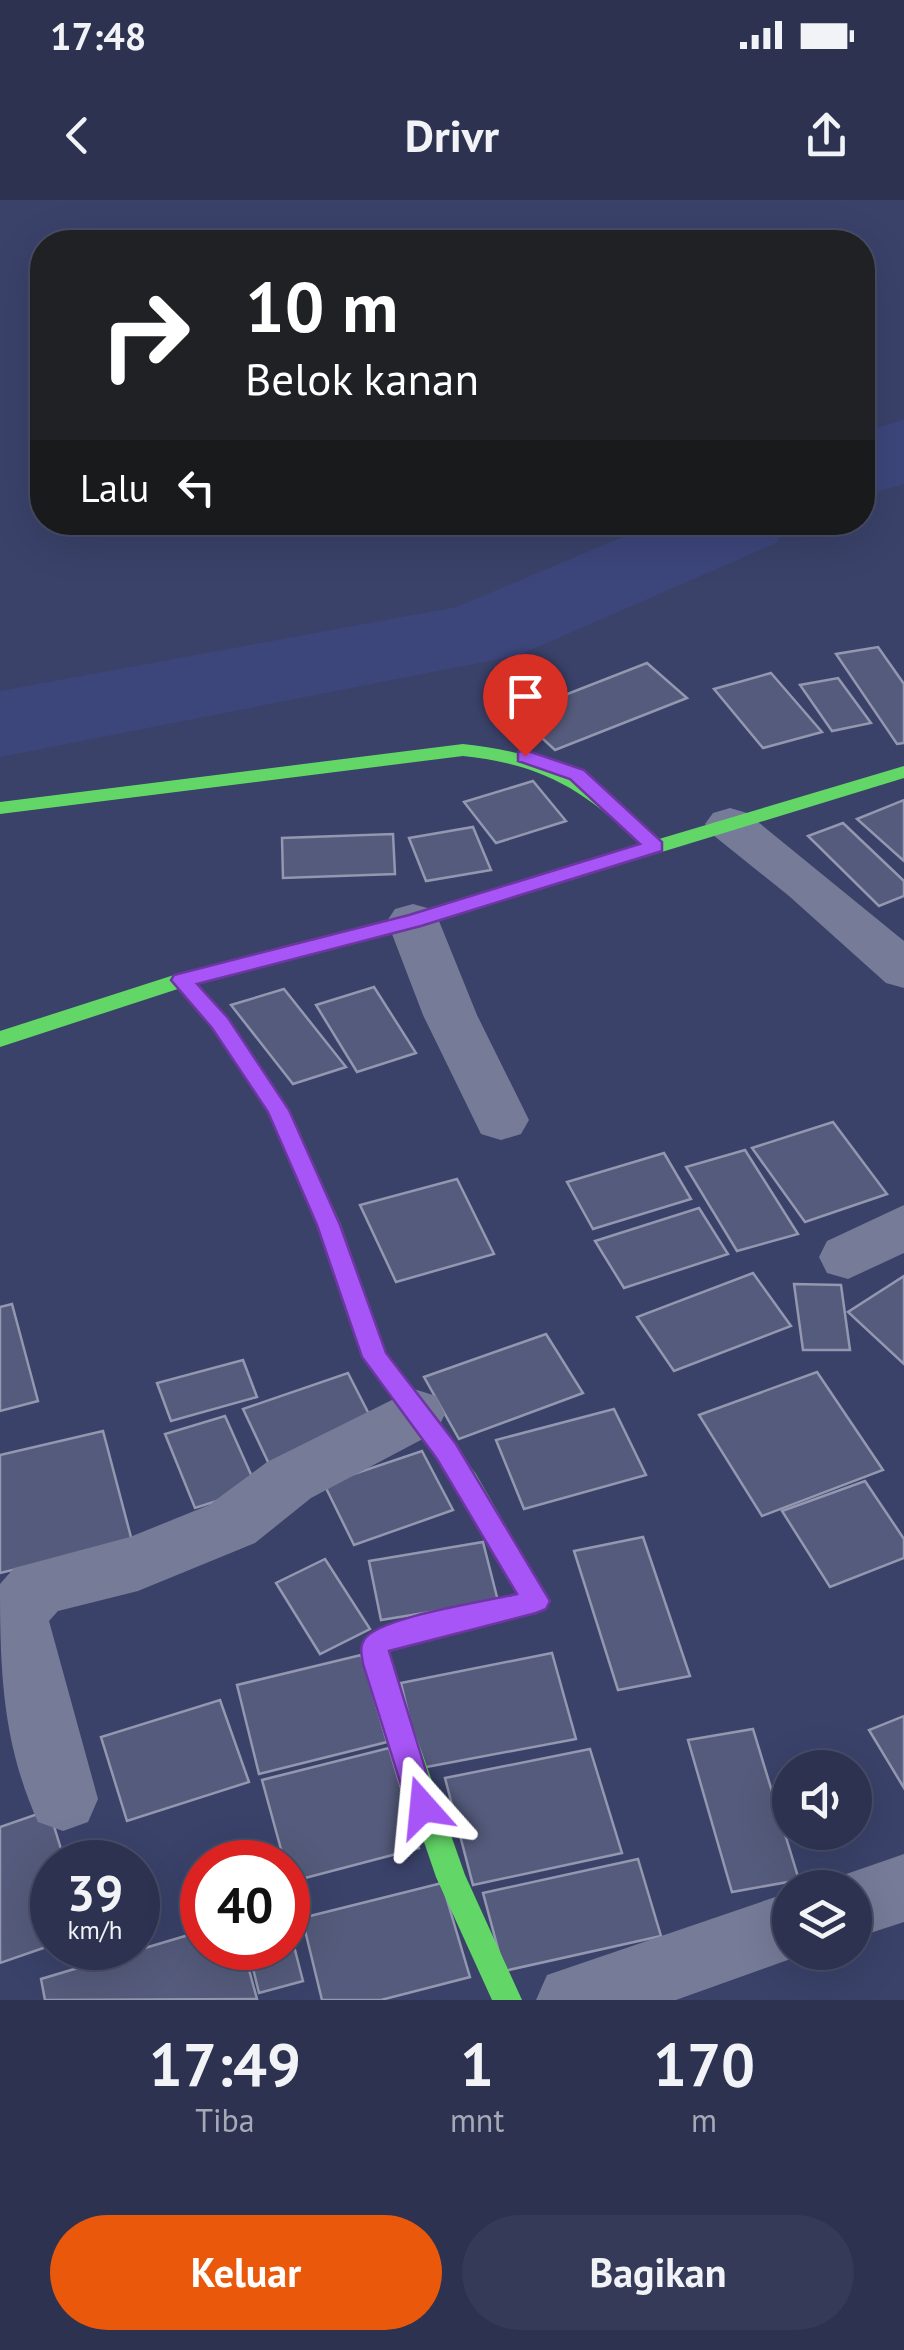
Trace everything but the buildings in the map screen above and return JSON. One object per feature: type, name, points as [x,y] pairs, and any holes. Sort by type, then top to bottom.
[{"type":"street","points":[[0,808],[463,750],[504,751],[577,775],[655,846]]},
{"type":"street","points":[[0,1038],[182,980],[413,921],[904,772]]},
{"type":"street","points":[[730,824],[808,884],[904,970]]},
{"type":"street","points":[[413,921],[450,1015],[501,1120]]},
{"type":"street","points":[[182,980],[220,1023],[278,1110],[328,1225],[374,1357],[466,1482],[536,1601],[387,1636],[375,1646],[376,1664],[434,1842],[507,2000]]},
{"type":"street","points":[[848,1258],[904,1227]]},
{"type":"street","points":[[63,1799],[14,1614],[24,1599],[37,1588],[138,1563],[232,1524],[290,1480],[414,1414]]},
{"type":"street","points":[[872,1898],[904,1888]]},
{"type":"street","points":[[573,2000],[772,1932]]},
{"type":"waterway","points":[[875,462],[904,448]]},
{"type":"waterway","points":[[0,724],[483,633],[712,535]]},
{"type":"traffic: fast","points":[[0,808],[463,750],[523,759],[570,777],[611,806],[655,847]]},
{"type":"traffic: fast","points":[[0,1039],[182,980],[413,921],[904,772]]},
{"type":"traffic: fast","points":[[431,1433],[467,1482],[536,1601],[387,1636],[375,1646],[377,1664],[451,1877],[507,2000]]},
{"type":"traffic: slow","points":[[182,980],[220,1023],[278,1110],[329,1225],[375,1357],[431,1433]]},
{"type":"route","points":[[423,1807],[376,1664],[375,1646],[387,1636],[536,1601],[499,1533],[446,1452],[389,1382],[374,1357],[328,1225],[278,1110],[220,1023],[182,980],[413,921],[655,846],[600,791],[577,775],[525,756]]}]
